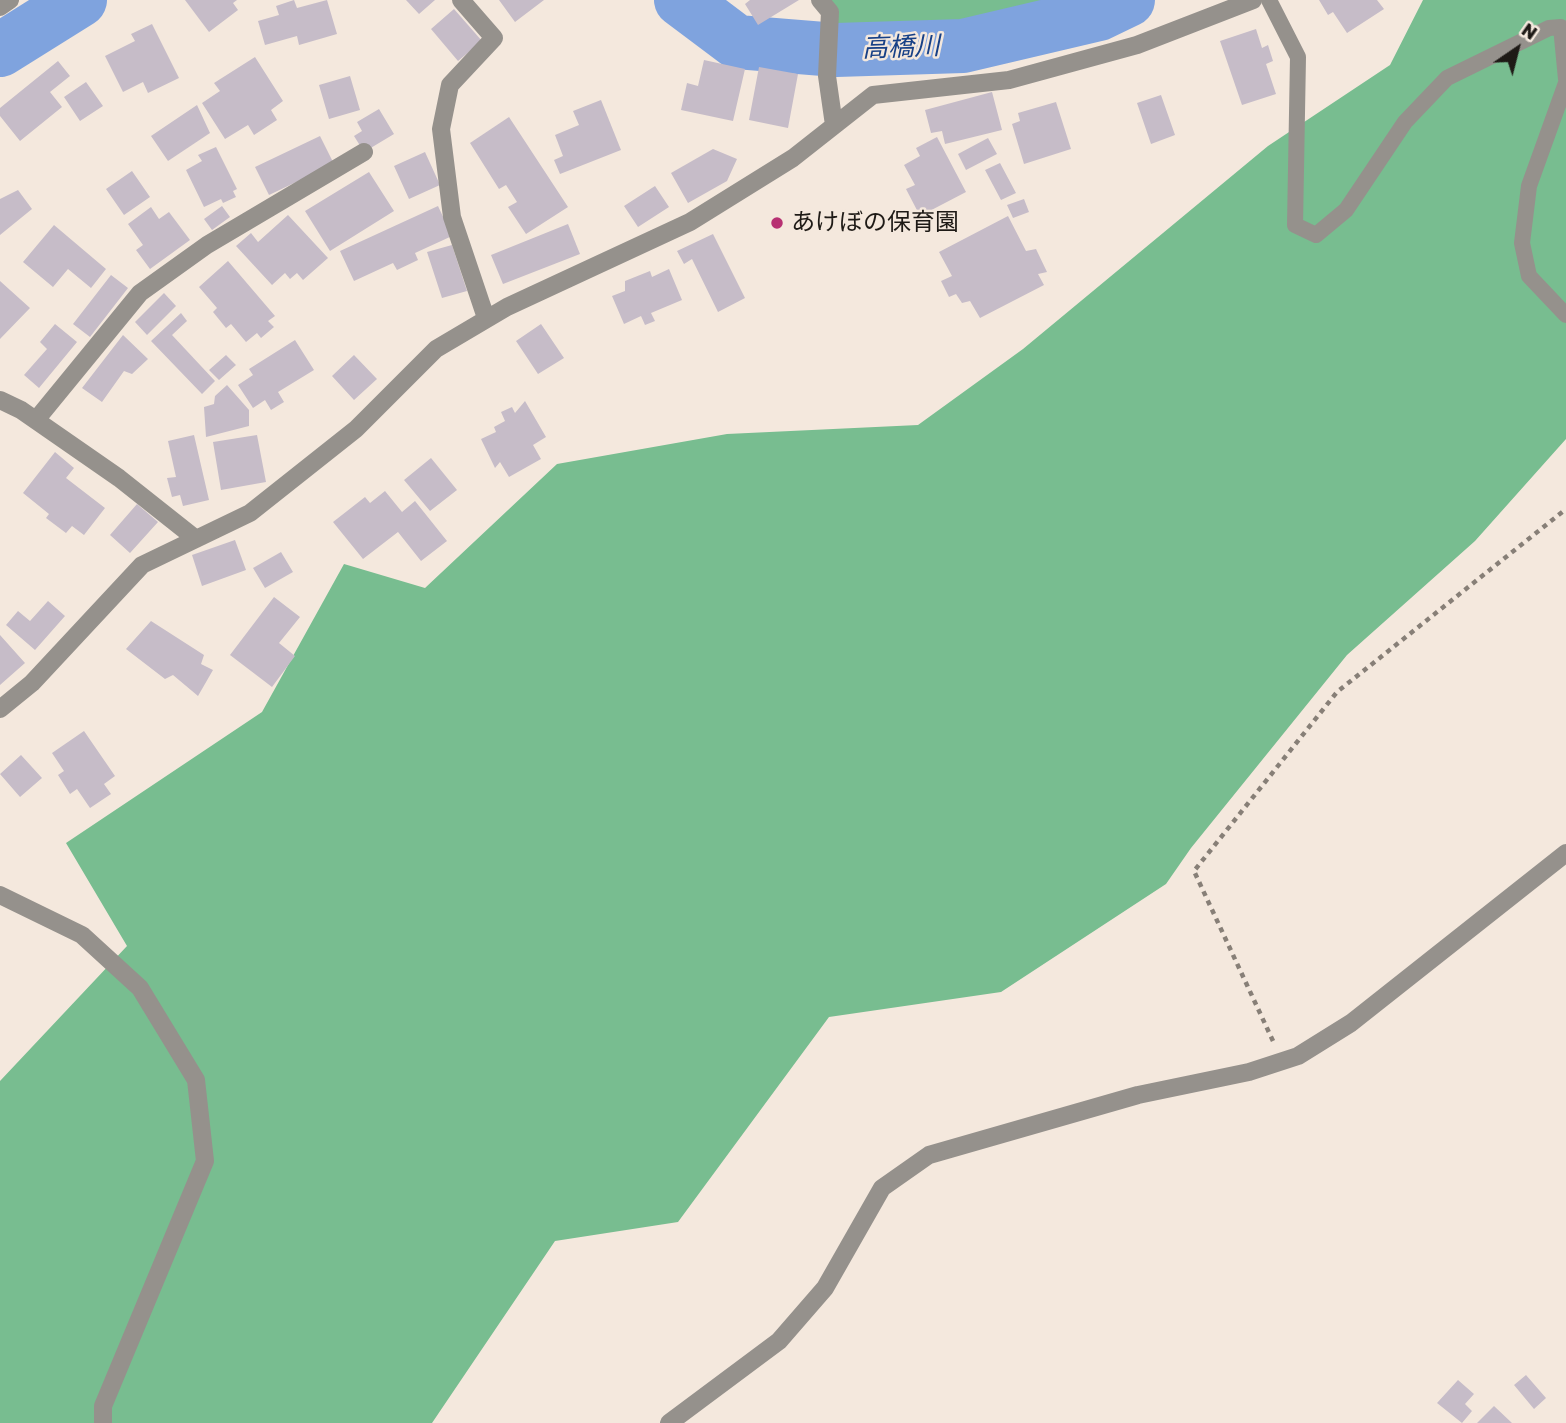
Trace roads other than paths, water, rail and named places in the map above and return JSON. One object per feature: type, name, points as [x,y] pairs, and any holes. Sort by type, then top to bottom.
[{"type":"street","points":[[0,7],[10,0]]},
{"type":"street","points":[[461,0],[494,38],[450,85],[440,129],[452,217],[486,318]]},
{"type":"street","points":[[820,0],[830,12],[827,76],[834,125]]},
{"type":"street","points":[[0,709],[32,683],[142,565],[250,513],[356,429],[436,349],[486,318],[690,222],[793,158],[873,95],[1009,79],[1137,45],[1253,0]]},
{"type":"street","points":[[36,420],[141,293],[207,245],[364,152]]},
{"type":"street","points":[[0,400],[36,420],[119,478],[196,539]]},
{"type":"street","points":[[669,1423],[779,1341],[825,1288],[882,1188],[929,1155],[1138,1095],[1249,1072],[1298,1056],[1351,1023],[1566,853]]},
{"type":"street","points":[[0,895],[82,935],[140,988],[196,1080],[205,1161],[103,1406],[103,1423]]},
{"type":"lane","points":[[1269,0],[1298,57],[1294,225],[1315,235],[1346,211],[1405,122],[1447,78],[1549,28],[1561,27],[1566,81],[1529,186],[1522,243],[1529,276],[1566,315]]},
{"type":"waterway","name":"高橋川","points":[[0,50],[80,0]]},
{"type":"waterway","name":"高橋川","points":[[681,0],[737,42],[836,50],[963,46],[1099,14],[1128,0]]},
{"type":"place","name":"あけぼの保育園","points":[[777,223]]}]
